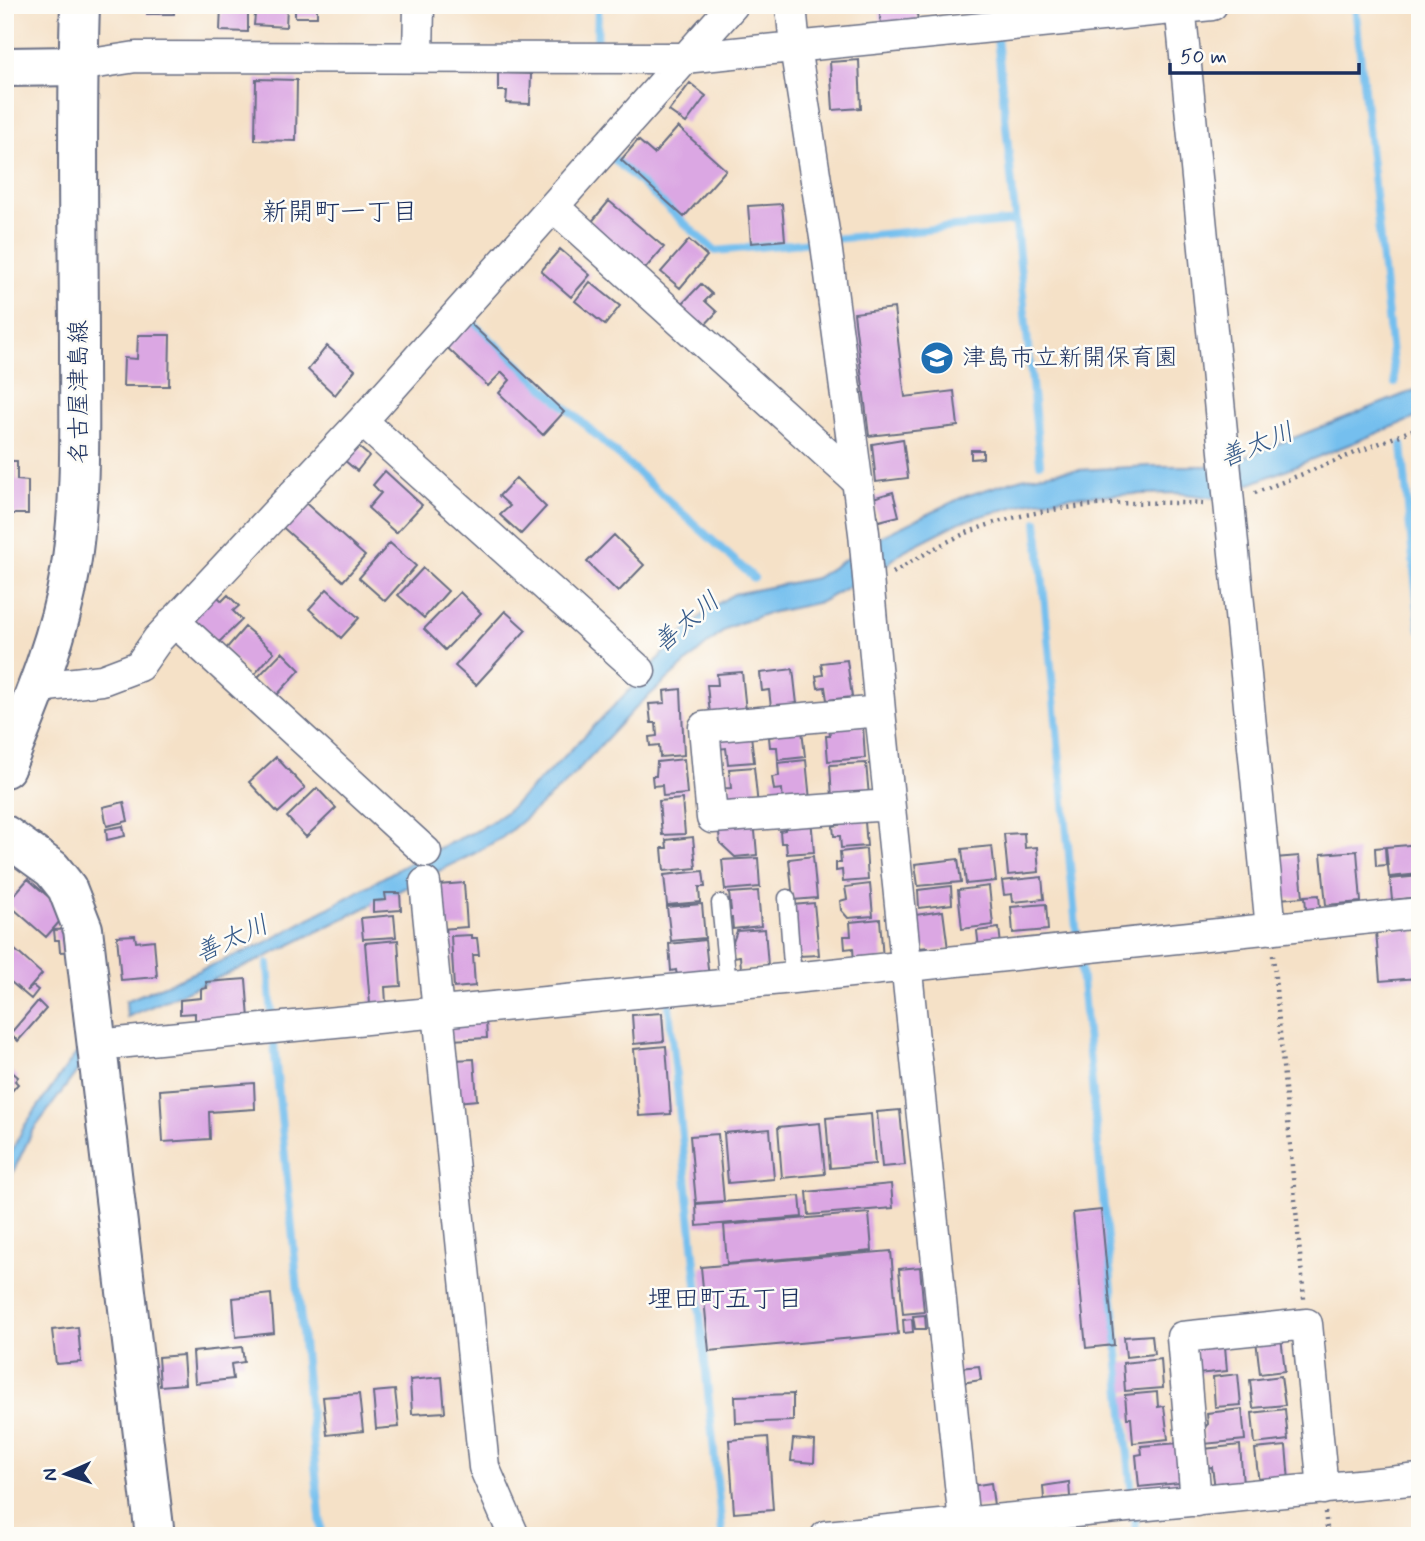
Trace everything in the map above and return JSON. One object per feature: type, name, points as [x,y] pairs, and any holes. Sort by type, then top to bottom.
[{"type":"street","name":"名古屋津島線","points":[[5,768],[38,688],[66,591],[78,509],[81,422],[78,66],[80,5]]},
{"type":"street","points":[[418,57],[419,5]]},
{"type":"street","points":[[38,688],[102,680],[139,666],[174,621],[362,421],[733,5]]},
{"type":"street","points":[[791,5],[795,47],[830,270],[864,533],[867,587],[963,1529]]},
{"type":"street","points":[[5,67],[78,66],[136,57],[684,58],[1212,5]]},
{"type":"street","points":[[1180,7],[1271,929]]},
{"type":"street","points":[[554,207],[856,480]]},
{"type":"street","points":[[362,421],[640,671]]},
{"type":"street","points":[[174,621],[426,852]]},
{"type":"street","points":[[880,711],[704,727],[712,818],[889,804]]},
{"type":"street","points":[[5,835],[52,869],[67,888],[83,929],[155,1536]]},
{"type":"street","points":[[425,883],[484,1468],[513,1536]]},
{"type":"street","points":[[97,1045],[728,985],[1420,913]]},
{"type":"street","points":[[1196,1501],[1182,1338],[1307,1324],[1323,1489]]},
{"type":"street","points":[[833,1535],[963,1529],[1196,1501],[1420,1479]]},
{"type":"lane","points":[[788,898],[793,978]]},
{"type":"lane","points":[[720,903],[728,985]]},
{"type":"path","points":[[867,587],[970,532],[1029,515],[1071,507],[1227,501],[1420,427]]},
{"type":"path","points":[[1271,929],[1307,1324]]},
{"type":"water","points":[[1420,388],[1420,416],[1215,498],[1177,493],[1073,496],[1031,502],[960,522],[905,550],[881,569],[821,602],[765,614],[729,627],[635,708],[565,784],[503,837],[264,958],[127,1017],[126,1001],[263,944],[422,856],[480,829],[506,812],[651,668],[672,642],[709,609],[734,594],[816,578],[880,537],[963,497],[1022,478],[1061,471],[1213,466],[1235,461]]},
{"type":"water","points":[[83,1044],[86,1059],[32,1132],[5,1189],[5,1164],[25,1125]]},
{"type":"building","points":[[147,5],[174,5],[174,14],[147,14]]},
{"type":"building","points":[[221,5],[248,5],[248,32],[220,31]]},
{"type":"building","points":[[256,5],[287,5],[286,27],[254,25]]},
{"type":"building","points":[[295,5],[317,5],[317,17],[295,17]]},
{"type":"building","points":[[879,5],[916,5],[918,22],[881,25]]},
{"type":"building","points":[[859,60],[861,108],[833,110],[830,62]]},
{"type":"building","points":[[498,73],[531,74],[530,104],[506,103],[507,91],[498,91]]},
{"type":"building","points":[[256,79],[297,80],[296,141],[255,140]]},
{"type":"building","points":[[690,83],[706,96],[686,123],[669,111]]},
{"type":"building","points":[[678,127],[726,170],[684,217],[621,160],[638,140],[654,154]]},
{"type":"building","points":[[609,201],[664,247],[644,270],[590,224]]},
{"type":"building","points":[[782,204],[785,240],[751,243],[748,206]]},
{"type":"building","points":[[689,240],[707,256],[680,288],[661,272]]},
{"type":"building","points":[[560,249],[590,275],[571,297],[541,271]]},
{"type":"building","points":[[590,282],[620,306],[605,325],[575,301]]},
{"type":"building","points":[[701,284],[712,294],[705,301],[717,312],[703,327],[680,306]]},
{"type":"building","points":[[894,308],[905,397],[954,391],[958,426],[869,436],[854,313]]},
{"type":"building","points":[[470,323],[564,412],[543,435],[499,393],[510,380],[502,372],[488,386],[441,342]]},
{"type":"building","points":[[138,335],[170,335],[169,386],[123,386],[124,358],[137,359]]},
{"type":"building","points":[[327,346],[355,370],[335,395],[308,370]]},
{"type":"building","points":[[903,439],[908,478],[876,482],[872,444]]},
{"type":"building","points":[[355,444],[369,456],[357,471],[343,459]]},
{"type":"building","points":[[971,450],[983,450],[983,458],[971,459]]},
{"type":"building","points":[[5,461],[17,461],[17,480],[28,481],[28,514],[11,514],[11,518],[5,518]]},
{"type":"building","points":[[385,471],[422,505],[396,533],[368,508],[381,493],[373,485]]},
{"type":"building","points":[[516,478],[546,507],[521,534],[500,515],[510,506],[499,496]]},
{"type":"building","points":[[893,492],[899,516],[879,521],[873,498]]},
{"type":"building","points":[[301,499],[365,556],[343,581],[279,524]]},
{"type":"building","points":[[614,535],[644,565],[618,592],[587,562]]},
{"type":"building","points":[[390,543],[416,566],[385,601],[359,578]]},
{"type":"building","points":[[423,568],[448,591],[424,618],[398,595]]},
{"type":"building","points":[[327,589],[359,618],[341,638],[309,609]]},
{"type":"building","points":[[212,591],[222,601],[228,595],[239,606],[233,611],[242,620],[218,643],[189,614]]},
{"type":"building","points":[[460,592],[481,613],[445,650],[424,629]]},
{"type":"building","points":[[505,611],[526,630],[476,685],[455,666]]},
{"type":"building","points":[[245,627],[274,652],[253,676],[225,650]]},
{"type":"building","points":[[282,652],[300,670],[276,696],[257,678]]},
{"type":"building","points":[[847,660],[852,697],[827,700],[825,687],[818,688],[816,676],[823,675],[821,663]]},
{"type":"building","points":[[793,669],[797,704],[771,707],[769,690],[762,691],[760,673]]},
{"type":"building","points":[[742,672],[746,711],[710,714],[707,685],[718,685],[717,674]]},
{"type":"building","points":[[681,689],[684,755],[660,757],[659,745],[650,746],[649,737],[657,736],[656,723],[651,723],[649,704],[665,703],[664,691]]},
{"type":"building","points":[[801,720],[805,757],[778,760],[777,747],[770,747],[769,737],[775,736],[774,723]]},
{"type":"building","points":[[863,725],[865,758],[828,761],[826,736],[830,736],[829,727]]},
{"type":"building","points":[[750,726],[754,762],[728,764],[726,748],[718,749],[716,730]]},
{"type":"building","points":[[276,757],[305,788],[278,813],[249,782]]},
{"type":"building","points":[[684,759],[687,794],[663,796],[662,785],[653,786],[652,776],[656,776],[657,762]]},
{"type":"building","points":[[806,760],[810,800],[783,803],[782,789],[774,790],[772,777],[779,776],[778,763]]},
{"type":"building","points":[[866,763],[869,796],[832,798],[830,765]]},
{"type":"building","points":[[754,767],[758,806],[719,810],[717,789],[731,788],[729,769]]},
{"type":"building","points":[[317,788],[336,808],[306,837],[287,817]]},
{"type":"building","points":[[682,799],[685,834],[662,835],[659,801]]},
{"type":"building","points":[[124,802],[128,821],[107,826],[103,807]]},
{"type":"building","points":[[864,810],[867,846],[841,848],[840,836],[834,836],[833,826],[839,825],[837,812]]},
{"type":"building","points":[[811,818],[814,852],[787,854],[786,843],[781,843],[780,831],[785,830],[785,820]]},
{"type":"building","points":[[754,819],[757,855],[735,857],[720,843],[718,822]]},
{"type":"building","points":[[123,826],[125,836],[107,840],[106,829]]},
{"type":"building","points":[[1024,833],[1025,848],[1037,847],[1039,872],[1008,875],[1004,834]]},
{"type":"building","points":[[693,837],[696,868],[664,871],[662,848],[667,848],[666,840]]},
{"type":"building","points":[[1420,844],[1420,874],[1389,877],[1386,847]]},
{"type":"building","points":[[992,846],[996,881],[966,884],[962,849]]},
{"type":"building","points":[[1385,847],[1386,865],[1376,866],[1375,848]]},
{"type":"building","points":[[866,849],[868,880],[843,882],[842,870],[836,871],[836,863],[841,863],[840,852]]},
{"type":"building","points":[[1357,851],[1361,902],[1326,905],[1321,854]]},
{"type":"building","points":[[813,856],[817,898],[793,900],[789,859]]},
{"type":"building","points":[[1299,856],[1303,897],[1279,899],[1275,858]]},
{"type":"building","points":[[758,858],[760,887],[725,890],[722,860]]},
{"type":"building","points":[[958,859],[961,882],[918,886],[915,864]]},
{"type":"building","points":[[703,871],[705,887],[699,887],[700,902],[667,905],[664,875]]},
{"type":"building","points":[[1420,876],[1420,897],[1392,900],[1390,879]]},
{"type":"building","points":[[1042,877],[1044,899],[1013,902],[1012,894],[1004,895],[1002,881]]},
{"type":"building","points":[[28,879],[67,913],[46,937],[7,903]]},
{"type":"building","points":[[464,883],[467,927],[441,929],[438,885]]},
{"type":"building","points":[[870,884],[873,916],[848,918],[841,910],[840,901],[847,899],[845,887]]},
{"type":"building","points":[[951,886],[952,904],[919,908],[918,890]]},
{"type":"building","points":[[989,886],[993,925],[962,929],[958,890]]},
{"type":"building","points":[[758,891],[761,926],[733,929],[732,918],[728,918],[727,910],[731,910],[729,893]]},
{"type":"building","points":[[385,893],[400,893],[401,910],[373,912],[373,901],[386,900]]},
{"type":"building","points":[[1319,895],[1320,908],[1306,909],[1305,896]]},
{"type":"building","points":[[814,903],[819,955],[798,956],[793,905]]},
{"type":"building","points":[[702,904],[705,938],[671,941],[667,907]]},
{"type":"building","points":[[1046,904],[1048,930],[1013,933],[1011,907]]},
{"type":"building","points":[[943,911],[948,949],[929,951],[928,947],[918,948],[915,915]]},
{"type":"building","points":[[394,915],[396,937],[363,939],[361,918]]},
{"type":"building","points":[[880,919],[883,960],[854,962],[853,948],[845,949],[844,936],[851,936],[850,922]]},
{"type":"building","points":[[999,928],[1001,945],[979,948],[977,931]]},
{"type":"building","points":[[1413,928],[1418,978],[1380,981],[1376,931]]},
{"type":"building","points":[[74,929],[75,951],[60,952],[59,940],[55,940],[54,930]]},
{"type":"building","points":[[765,929],[768,966],[741,968],[740,956],[733,957],[732,945],[737,931]]},
{"type":"building","points":[[135,935],[136,942],[154,940],[157,977],[121,980],[117,936]]},
{"type":"building","points":[[471,935],[471,938],[477,938],[479,955],[473,955],[475,986],[454,988],[451,936]]},
{"type":"building","points":[[398,940],[401,986],[385,987],[386,1003],[370,1004],[365,943]]},
{"type":"building","points":[[705,940],[709,978],[678,981],[676,970],[671,971],[669,944]]},
{"type":"building","points":[[5,941],[42,974],[27,991],[33,986],[38,990],[31,999],[5,977]]},
{"type":"building","points":[[246,979],[249,1019],[195,1024],[195,1013],[180,1014],[180,1000],[201,998],[201,989],[207,988],[206,982]]},
{"type":"building","points":[[38,1001],[46,1009],[18,1041],[10,1034]]},
{"type":"building","points":[[662,1013],[664,1041],[634,1044],[632,1015]]},
{"type":"building","points":[[486,1020],[487,1038],[451,1040],[450,1023]]},
{"type":"building","points":[[666,1046],[671,1114],[639,1116],[634,1049]]},
{"type":"building","points":[[474,1059],[477,1100],[456,1102],[453,1060]]},
{"type":"building","points":[[5,1066],[18,1077],[15,1081],[18,1084],[11,1092],[8,1089],[5,1092]]},
{"type":"building","points":[[254,1083],[255,1109],[209,1112],[210,1139],[163,1142],[160,1090]]},
{"type":"building","points":[[900,1110],[905,1165],[882,1167],[877,1112]]},
{"type":"building","points":[[871,1114],[875,1164],[830,1168],[826,1118]]},
{"type":"building","points":[[820,1123],[825,1174],[782,1178],[778,1127]]},
{"type":"building","points":[[770,1129],[774,1179],[728,1183],[724,1133]]},
{"type":"building","points":[[718,1134],[724,1201],[696,1203],[690,1136]]},
{"type":"building","points":[[891,1184],[893,1208],[809,1215],[807,1192]]},
{"type":"building","points":[[800,1196],[802,1217],[697,1226],[696,1204]]},
{"type":"building","points":[[1101,1210],[1114,1345],[1086,1348],[1073,1213]]},
{"type":"building","points":[[869,1213],[872,1251],[727,1264],[724,1225]]},
{"type":"building","points":[[891,1251],[898,1334],[709,1351],[701,1267]]},
{"type":"building","points":[[920,1267],[924,1312],[903,1314],[899,1269]]},
{"type":"building","points":[[271,1294],[274,1333],[236,1337],[233,1298]]},
{"type":"building","points":[[925,1315],[926,1329],[915,1329],[913,1316]]},
{"type":"building","points":[[912,1319],[913,1332],[904,1333],[903,1320]]},
{"type":"building","points":[[78,1327],[81,1362],[56,1364],[52,1330]]},
{"type":"building","points":[[1152,1335],[1154,1354],[1126,1357],[1124,1337]]},
{"type":"building","points":[[1281,1337],[1285,1371],[1260,1374],[1256,1340]]},
{"type":"building","points":[[1225,1346],[1227,1371],[1197,1374],[1195,1349]]},
{"type":"building","points":[[242,1347],[244,1362],[231,1364],[233,1379],[195,1383],[193,1352]]},
{"type":"building","points":[[183,1355],[185,1384],[160,1386],[158,1357]]},
{"type":"building","points":[[1161,1359],[1163,1388],[1125,1391],[1123,1363]]},
{"type":"building","points":[[979,1366],[981,1380],[961,1383],[959,1368]]},
{"type":"building","points":[[1238,1374],[1241,1405],[1215,1407],[1213,1377]]},
{"type":"building","points":[[1281,1376],[1285,1405],[1253,1408],[1250,1380]]},
{"type":"building","points":[[442,1377],[445,1412],[412,1414],[410,1380]]},
{"type":"building","points":[[395,1390],[399,1427],[376,1429],[373,1392]]},
{"type":"building","points":[[1157,1392],[1158,1407],[1164,1406],[1168,1439],[1133,1443],[1131,1418],[1127,1418],[1125,1395]]},
{"type":"building","points":[[359,1394],[363,1431],[327,1435],[323,1397]]},
{"type":"building","points":[[793,1394],[793,1421],[736,1423],[735,1396]]},
{"type":"building","points":[[1242,1409],[1245,1440],[1204,1444],[1203,1429],[1208,1424],[1207,1413]]},
{"type":"building","points":[[1285,1409],[1288,1440],[1255,1444],[1252,1413]]},
{"type":"building","points":[[768,1437],[773,1510],[734,1513],[729,1440]]},
{"type":"building","points":[[793,1439],[815,1441],[814,1463],[791,1461]]},
{"type":"building","points":[[1180,1443],[1183,1477],[1179,1483],[1139,1487],[1136,1455],[1142,1454],[1141,1446]]},
{"type":"building","points":[[1240,1445],[1243,1485],[1215,1488],[1212,1467],[1206,1468],[1204,1449]]},
{"type":"building","points":[[1286,1446],[1289,1481],[1259,1484],[1255,1449]]},
{"type":"building","points":[[1069,1482],[1070,1497],[1044,1499],[1043,1486]]},
{"type":"building","points":[[991,1483],[994,1505],[973,1507],[971,1486]]},
{"type":"waterway","points":[[597,48],[598,5]]},
{"type":"waterway","points":[[1355,5],[1395,383]]},
{"type":"waterway","points":[[997,37],[1040,463]]},
{"type":"waterway","points":[[614,159],[715,251],[813,242]]},
{"type":"waterway","points":[[833,239],[1016,221]]},
{"type":"waterway","points":[[468,319],[754,578]]},
{"type":"waterway","points":[[1402,445],[1420,630]]},
{"type":"waterway","points":[[1037,522],[1077,938]]},
{"type":"waterway","points":[[1080,961],[1132,1496]]},
{"type":"waterway","points":[[268,964],[272,1018]]},
{"type":"waterway","points":[[668,997],[722,1531]]},
{"type":"waterway","points":[[273,1035],[322,1536]]},
{"type":"waterway","points":[[1135,1520],[1136,1536]]},
{"type":"place","name":"津島市立新開保育園","points":[[937,358]]},
{"type":"district","name":"新開町一丁目","points":[[340,213]]},
{"type":"district","name":"埋田町五丁目","points":[[725,1300]]},
{"type":"water label","name":"善太川","points":[[1257,446]]},
{"type":"water label","name":"善太川","points":[[687,623]]},
{"type":"water label","name":"善太川","points":[[232,940]]}]
